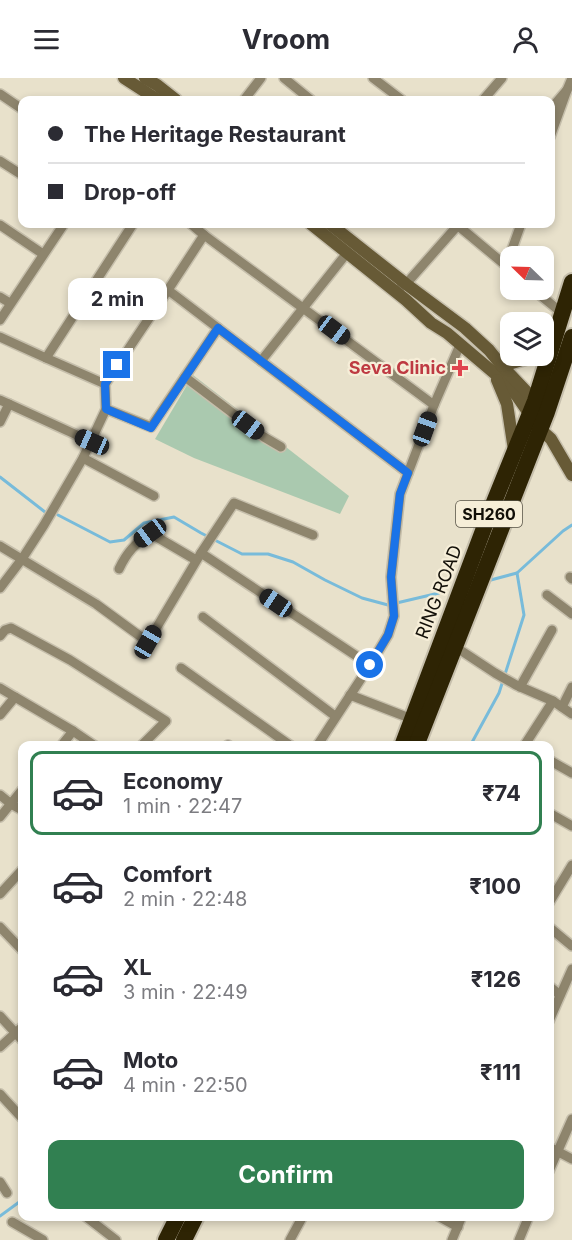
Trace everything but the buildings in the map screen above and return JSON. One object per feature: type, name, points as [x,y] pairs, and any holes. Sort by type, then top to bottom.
[{"type":"highway","name":"RING ROAD","points":[[554,330],[572,282]]},
{"type":"highway","name":"RING ROAD","points":[[404,741],[514,451],[572,337]]},
{"type":"highway","name":"RING ROAD","points":[[418,741],[454,646],[546,434],[537,409],[542,366]]},
{"type":"highway","points":[[166,1240],[176,1221]]},
{"type":"highway","points":[[184,1240],[194,1221]]},
{"type":"street","points":[[124,78],[152,96]]},
{"type":"street","points":[[145,78],[171,96]]},
{"type":"street","points":[[247,96],[261,78]]},
{"type":"street","points":[[284,78],[305,96]]},
{"type":"street","points":[[373,78],[397,96]]},
{"type":"street","points":[[486,96],[502,78]]},
{"type":"street","points":[[555,123],[572,78]]},
{"type":"street","points":[[555,104],[567,90]]},
{"type":"street","points":[[0,94],[18,106]]},
{"type":"street","points":[[0,161],[18,172]]},
{"type":"street","points":[[0,225],[43,254]]},
{"type":"street","points":[[0,320],[61,228]]},
{"type":"street","points":[[46,358],[130,228]]},
{"type":"street","points":[[196,228],[434,405]]},
{"type":"street","points":[[316,228],[431,323],[498,370],[517,396],[537,409]]},
{"type":"street","points":[[335,228],[465,328],[489,351],[498,370],[507,404],[514,451]]},
{"type":"street","points":[[395,291],[406,284],[455,228]]},
{"type":"street","points":[[463,228],[500,260]]},
{"type":"street","points":[[514,246],[520,228]]},
{"type":"street","points":[[0,588],[22,559],[92,442],[106,409],[105,384],[204,234]]},
{"type":"street","points":[[261,361],[347,253]]},
{"type":"street","points":[[168,290],[408,473]]},
{"type":"street","points":[[0,297],[10,303]]},
{"type":"street","points":[[546,300],[562,313]]},
{"type":"street","points":[[106,409],[151,428],[218,328]]},
{"type":"street","points":[[0,337],[105,384]]},
{"type":"street","points":[[320,741],[389,632],[394,616],[391,577],[400,494],[460,345]]},
{"type":"street","points":[[498,370],[509,366]]},
{"type":"street","points":[[185,377],[264,437],[281,447]]},
{"type":"street","points":[[0,422],[4,402],[92,442]]},
{"type":"street","points":[[546,434],[572,475]]},
{"type":"street","points":[[83,458],[154,496]]},
{"type":"street","points":[[0,546],[96,604],[148,642],[199,556],[234,503],[314,535]]},
{"type":"street","points":[[118,569],[137,542],[150,533],[199,556],[370,665]]},
{"type":"street","points":[[547,595],[572,614]]},
{"type":"street","points":[[203,617],[335,716]]},
{"type":"street","points":[[0,636],[5,630],[11,628],[70,660],[166,721],[146,741]]},
{"type":"street","points":[[518,686],[552,630]]},
{"type":"street","points":[[454,646],[495,674],[553,701],[572,714]]},
{"type":"street","points":[[181,668],[284,741]]},
{"type":"street","points":[[562,707],[572,687]]},
{"type":"street","points":[[0,688],[88,741]]},
{"type":"street","points":[[350,695],[412,719]]},
{"type":"street","points":[[0,715],[15,697]]},
{"type":"street","points":[[527,741],[553,701]]},
{"type":"street","points":[[65,741],[73,731]]},
{"type":"street","points":[[554,763],[572,773]]},
{"type":"street","points":[[0,795],[18,808]]},
{"type":"street","points":[[0,817],[18,795]]},
{"type":"street","points":[[554,816],[572,826]]},
{"type":"street","points":[[554,895],[572,865]]},
{"type":"street","points":[[0,894],[18,874]]},
{"type":"street","points":[[0,927],[18,946]]},
{"type":"street","points":[[554,931],[572,946]]},
{"type":"street","points":[[554,1009],[572,969]]},
{"type":"street","points":[[554,990],[560,995]]},
{"type":"street","points":[[0,1016],[18,1032]]},
{"type":"street","points":[[0,1047],[18,1035]]},
{"type":"street","points":[[0,1094],[18,1114]]},
{"type":"street","points":[[554,1147],[572,1119]]},
{"type":"street","points":[[554,1150],[572,1159]]},
{"type":"street","points":[[0,1182],[7,1193]]},
{"type":"street","points":[[91,1221],[116,1240]]},
{"type":"street","points":[[290,1240],[300,1221]]},
{"type":"street","points":[[447,1221],[458,1227]]},
{"type":"street","points":[[452,1240],[460,1221]]},
{"type":"street","points":[[519,1240],[527,1221]]},
{"type":"street","points":[[12,1222],[44,1240]]},
{"type":"green space","points":[[193,375],[349,496],[340,514],[194,458],[155,439]]},
{"type":"waterway","points":[[0,477],[45,512]]},
{"type":"waterway","points":[[58,515],[110,542],[124,540],[144,523],[174,517],[242,554],[268,554],[293,562],[362,598],[388,605],[439,593]]},
{"type":"waterway","points":[[473,741],[499,693],[524,615],[517,573],[572,525]]},
{"type":"waterway","points":[[487,581],[517,573]]},
{"type":"waterway","points":[[0,1216],[18,1203]]},
{"type":"place","name":"Seva Clinic","points":[[460,368]]},
{"type":"route","points":[[117,365],[105,384],[106,409],[151,428],[218,328],[408,473],[400,494],[391,577],[394,616],[388,635],[370,665]]}]
